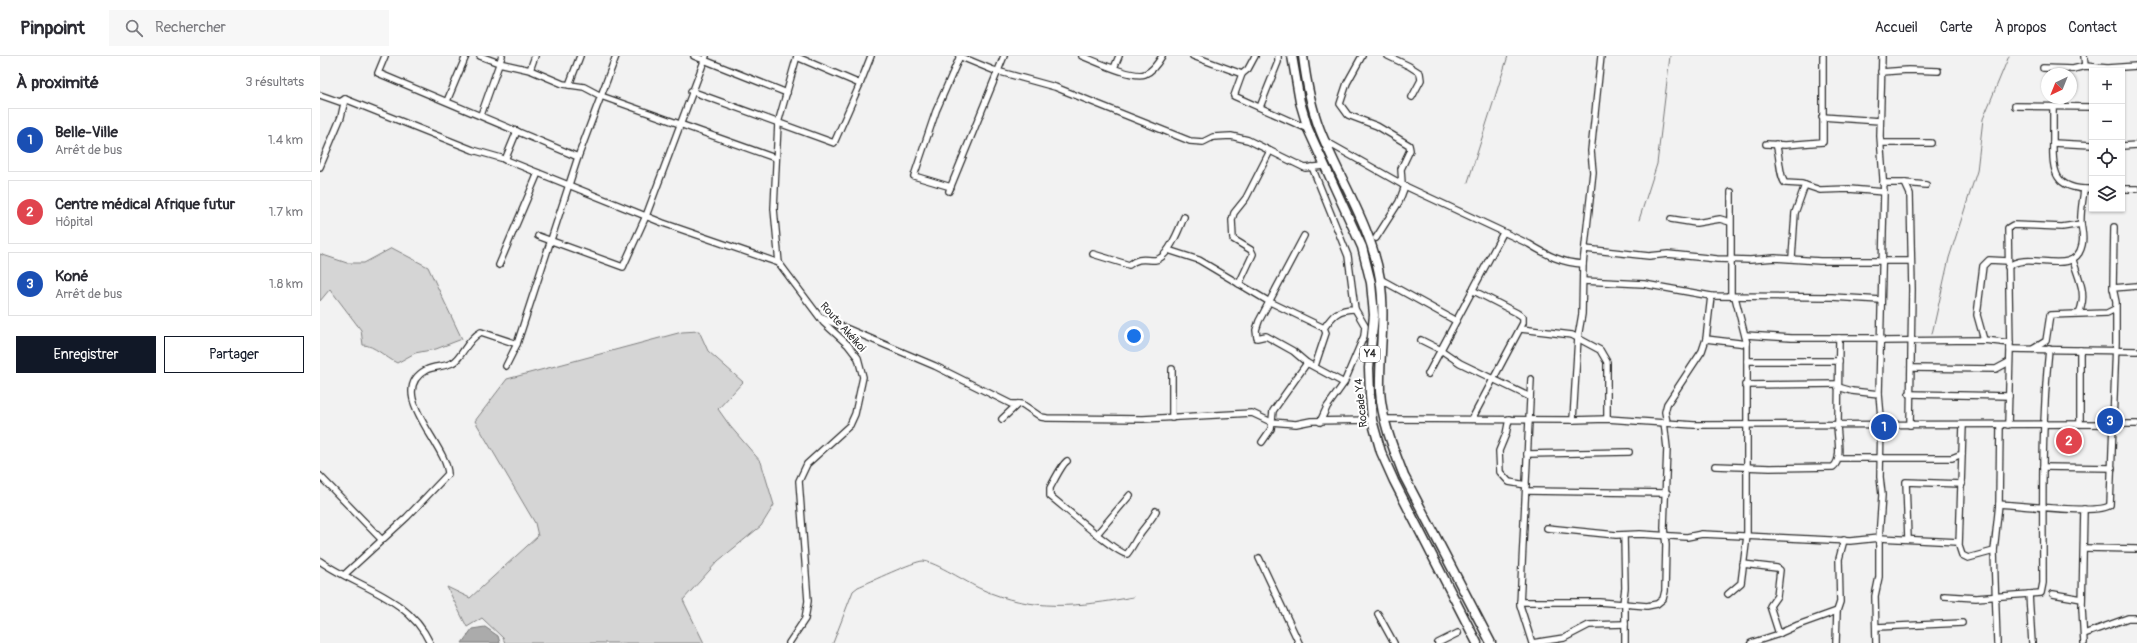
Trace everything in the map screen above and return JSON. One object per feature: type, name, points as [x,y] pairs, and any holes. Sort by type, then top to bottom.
[{"type":"highway","name":"Rocade Y4","points":[[1292,56],[1300,102],[1308,129],[1362,247],[1371,283],[1374,315],[1369,368],[1372,420],[1381,452],[1394,481],[1477,643]]},
{"type":"highway","name":"Rocade Y4","points":[[1303,56],[1311,99],[1324,140],[1372,245],[1380,279],[1383,320],[1380,363],[1380,393],[1384,419],[1404,476],[1491,643]]},
{"type":"street","points":[[385,56],[378,73],[578,157]]},
{"type":"street","points":[[447,101],[466,56]]},
{"type":"street","points":[[480,56],[499,63],[530,70],[569,85],[584,87],[601,96],[775,158]]},
{"type":"street","points":[[481,115],[502,56]]},
{"type":"street","points":[[530,70],[535,56]]},
{"type":"street","points":[[569,85],[580,56]]},
{"type":"street","points":[[506,366],[516,344],[578,157],[616,56]]},
{"type":"street","points":[[694,56],[705,58],[787,93]]},
{"type":"street","points":[[345,99],[646,216],[779,263],[774,209],[775,158],[778,124],[797,56],[860,84]]},
{"type":"street","points":[[691,91],[778,124],[834,143],[871,56]]},
{"type":"street","points":[[1004,56],[997,70],[950,189],[914,176],[936,111],[960,56],[997,70],[1056,87],[1190,141],[1203,142],[1213,137],[1231,136],[1248,140],[1305,168],[1324,166]]},
{"type":"street","points":[[1082,56],[1114,68],[1144,75],[1157,64],[1162,56]]},
{"type":"street","points":[[1114,68],[1119,56]]},
{"type":"street","points":[[1193,56],[1242,74]]},
{"type":"street","points":[[1255,56],[1248,69],[1242,74],[1234,96],[1308,129]]},
{"type":"street","points":[[1260,107],[1278,62],[1278,56]]},
{"type":"street","points":[[1362,56],[1347,83],[1340,104],[1348,116],[1377,126],[1409,145],[1410,150],[1401,169],[1403,185],[1399,202],[1376,238]]},
{"type":"street","points":[[1388,56],[1420,73],[1421,80],[1412,97]]},
{"type":"street","points":[[1573,420],[1578,337],[1582,314],[1583,264],[1593,172],[1591,151],[1601,56]]},
{"type":"street","points":[[1766,144],[1822,143],[1824,140],[1825,134],[1822,117],[1823,56]]},
{"type":"street","points":[[1876,643],[1877,627],[1875,596],[1879,577],[1879,538],[1882,495],[1879,394],[1881,260],[1884,192],[1880,121],[1882,56]]},
{"type":"street","points":[[2084,56],[2085,66]]},
{"type":"street","points":[[538,236],[623,267],[646,216],[679,123],[705,58]]},
{"type":"street","points":[[2076,68],[2085,66],[2096,68]]},
{"type":"street","points":[[2122,68],[2137,66]]},
{"type":"street","points":[[1881,72],[1908,70],[1938,71]]},
{"type":"street","points":[[320,95],[340,102],[345,99]]},
{"type":"street","points":[[320,166],[340,117],[345,99]]},
{"type":"street","points":[[2015,106],[2089,107]]},
{"type":"street","points":[[2053,107],[2053,167],[2057,178],[2067,185],[2084,190],[2089,189]]},
{"type":"street","points":[[1822,117],[1880,121]]},
{"type":"street","points":[[505,160],[517,131]]},
{"type":"street","points":[[1324,140],[1403,185],[1422,192],[1557,259],[1583,264]]},
{"type":"street","points":[[1881,143],[1930,143]]},
{"type":"street","points":[[2053,143],[2089,145]]},
{"type":"street","points":[[1776,144],[1781,163],[1782,180],[1785,183],[1805,185],[1820,190],[1844,188],[1884,192]]},
{"type":"street","points":[[2125,146],[2137,145]]},
{"type":"street","points":[[1239,284],[1253,254],[1251,250],[1233,239],[1232,220],[1234,213],[1246,198],[1270,151]]},
{"type":"street","points":[[1312,167],[1348,256],[1355,309],[1365,326],[1364,336],[1344,383],[1327,407],[1320,422]]},
{"type":"street","points":[[499,264],[538,173]]},
{"type":"street","points":[[1883,183],[1926,185]]},
{"type":"street","points":[[1905,183],[1910,194],[1912,368],[1910,425]]},
{"type":"street","points":[[1792,258],[1795,213],[1805,185]]},
{"type":"street","points":[[2125,189],[2137,189]]},
{"type":"street","points":[[2073,260],[2082,246],[2083,232],[2081,224],[2084,190]]},
{"type":"street","points":[[1728,594],[1741,583],[1747,536],[1747,344],[1733,296],[1730,222],[1731,192]]},
{"type":"street","points":[[1093,254],[1129,265],[1141,258],[1156,260],[1168,250],[1184,217]]},
{"type":"street","points":[[1672,219],[1696,223],[1720,219],[1730,222]]},
{"type":"street","points":[[2008,425],[2010,346],[2008,228],[2011,225],[2062,227],[2081,224]]},
{"type":"street","points":[[1999,504],[2044,509],[2107,508],[2110,505],[2115,309],[2113,288],[2114,227]]},
{"type":"street","points":[[1428,374],[1503,233]]},
{"type":"street","points":[[1304,236],[1268,300],[1256,326],[1257,338],[1266,336],[1294,351],[1307,363],[1344,383]]},
{"type":"street","points":[[1585,249],[1649,256],[1668,254],[1732,260],[1792,258],[1820,261],[1911,261]]},
{"type":"street","points":[[1168,250],[1199,260],[1268,300],[1324,328],[1326,333],[1315,366]]},
{"type":"street","points":[[1984,340],[1977,315],[1983,266],[1989,260],[2008,264],[2020,262],[2073,260]]},
{"type":"street","points":[[2073,260],[2082,286],[2082,304],[2079,313]]},
{"type":"street","name":"Route Akéikoi","points":[[779,263],[820,318],[848,345],[858,358],[863,377],[855,414],[850,425],[812,458],[802,472],[799,481],[808,601],[805,618],[789,643]]},
{"type":"street","points":[[1380,279],[1456,321]]},
{"type":"street","points":[[1583,281],[1644,284],[1711,296],[1832,297],[1881,300]]},
{"type":"street","points":[[2113,288],[2137,286]]},
{"type":"street","points":[[1472,290],[1523,317],[1521,329],[1472,419]]},
{"type":"street","points":[[1520,602],[1600,602],[1647,606],[1657,604],[1663,599],[1665,591],[1667,493],[1665,412],[1667,404],[1698,358],[1706,339],[1711,296]]},
{"type":"street","points":[[1324,328],[1335,313],[1345,309],[1355,309]]},
{"type":"street","points":[[2032,349],[2046,341],[2049,316],[2079,313],[2104,313],[2115,309]]},
{"type":"street","points":[[820,318],[935,366],[1011,404],[1020,403],[1041,417],[1046,418],[1172,418],[1252,413],[1271,422],[1296,424],[1310,421],[1372,420]]},
{"type":"street","points":[[1521,329],[1537,332],[1565,333],[1578,337],[1585,343],[1600,350],[1607,362],[1607,419]]},
{"type":"street","points":[[345,574],[407,517],[448,472],[412,401],[411,392],[415,380],[426,370],[453,363],[461,355],[466,345],[481,332],[516,344]]},
{"type":"street","points":[[1745,335],[1791,338],[1881,339],[1911,342],[1984,340],[2032,349],[2114,351],[2137,350]]},
{"type":"street","points":[[1715,466],[1829,468],[1837,464],[1840,458],[1838,424],[1839,338]]},
{"type":"street","points":[[1706,339],[1747,344]]},
{"type":"street","points":[[1421,340],[1441,350],[1460,363],[1530,397]]},
{"type":"street","points":[[1944,596],[1966,598],[2041,593],[2043,583],[2044,509],[2043,424],[2049,349]]},
{"type":"street","points":[[2080,350],[2080,423]]},
{"type":"street","points":[[1747,361],[1839,361]]},
{"type":"street","points":[[1912,368],[1996,369],[2010,362]]},
{"type":"street","points":[[1262,442],[1270,429],[1273,411],[1307,363]]},
{"type":"street","points":[[1172,369],[1172,418]]},
{"type":"street","points":[[1531,379],[1520,602],[1532,643],[1564,638],[1589,625],[1625,624]]},
{"type":"street","points":[[1746,385],[1838,385],[1858,392],[1879,394]]},
{"type":"street","points":[[1910,394],[2009,396]]},
{"type":"street","points":[[1002,419],[1020,403]]},
{"type":"street","points":[[1384,419],[1607,419],[1694,425],[2137,424]]},
{"type":"street","points":[[1508,419],[1506,434],[1499,451],[1499,466],[1503,476],[1509,482],[1526,485]]},
{"type":"street","points":[[1963,425],[1961,525],[1958,542],[1962,555],[1968,558],[1994,550]]},
{"type":"street","points":[[1997,643],[1994,550],[1999,504],[2000,425]]},
{"type":"street","points":[[1527,454],[1629,452]]},
{"type":"street","points":[[1840,458],[1952,458],[1962,454]]},
{"type":"street","points":[[1067,461],[1063,463],[1059,474],[1050,488],[1050,496],[1109,545],[1126,555],[1138,536],[1151,522],[1156,511]]},
{"type":"street","points":[[2043,466],[2112,468]]},
{"type":"street","points":[[320,476],[382,540]]},
{"type":"street","points":[[1908,539],[1906,482],[1962,484]]},
{"type":"street","points":[[1526,491],[1667,493]]},
{"type":"street","points":[[1097,534],[1130,495]]},
{"type":"street","points":[[2082,642],[2084,634],[2082,599],[2084,509]]},
{"type":"street","points":[[1547,528],[1624,535],[1747,536],[1860,541],[1879,538],[1958,542]]},
{"type":"street","points":[[1624,535],[1625,643]]},
{"type":"street","points":[[1836,643],[1837,611],[1840,602],[1839,559],[1844,540]]},
{"type":"street","points":[[2084,548],[2137,549]]},
{"type":"street","points":[[1259,558],[1299,643]]},
{"type":"street","points":[[320,561],[375,589],[397,604],[416,622],[430,643]]},
{"type":"street","points":[[1743,564],[1777,568],[1780,570],[1777,596],[1770,606],[1779,634]]},
{"type":"street","points":[[2029,594],[2032,643]]},
{"type":"street","points":[[2053,594],[2082,599]]},
{"type":"street","points":[[1754,643],[1837,611]]},
{"type":"street","points":[[1378,614],[1394,643]]},
{"type":"street","points":[[2084,634],[2128,618],[2137,618]]},
{"type":"street","points":[[1877,627],[1962,623]]},
{"type":"street","points":[[1438,643],[1458,633]]},
{"type":"shaded area","points":[[392,248],[428,267],[462,339],[436,349],[415,353],[397,363],[376,349],[363,345],[361,330],[330,289],[320,301],[320,254],[347,263],[364,263]]},
{"type":"shaded area","points":[[699,331],[708,351],[743,382],[718,409],[730,426],[761,462],[774,505],[761,526],[718,561],[683,600],[704,643],[505,643],[503,638],[482,618],[467,627],[447,587],[470,598],[538,536],[535,523],[475,421],[507,379],[682,332]]},
{"type":"shaded area","points":[[485,627],[498,636],[500,643],[462,643],[472,629]]},
{"type":"waterway","points":[[1468,182],[1508,56]]},
{"type":"waterway","points":[[1639,220],[1657,164],[1670,56]]},
{"type":"waterway","points":[[1932,334],[1949,258],[1977,171],[1983,119],[2009,56]]},
{"type":"waterway","points":[[833,643],[853,591],[858,587],[892,572],[923,561],[936,565],[981,589],[1019,601],[1037,604],[1075,605],[1133,597]]},
{"type":"place","name":"Koné","points":[[2110,421]]},
{"type":"place","name":"Belle-Ville","points":[[1884,427]]},
{"type":"place","name":"Centre médical Afrique futur","points":[[2069,441]]}]
